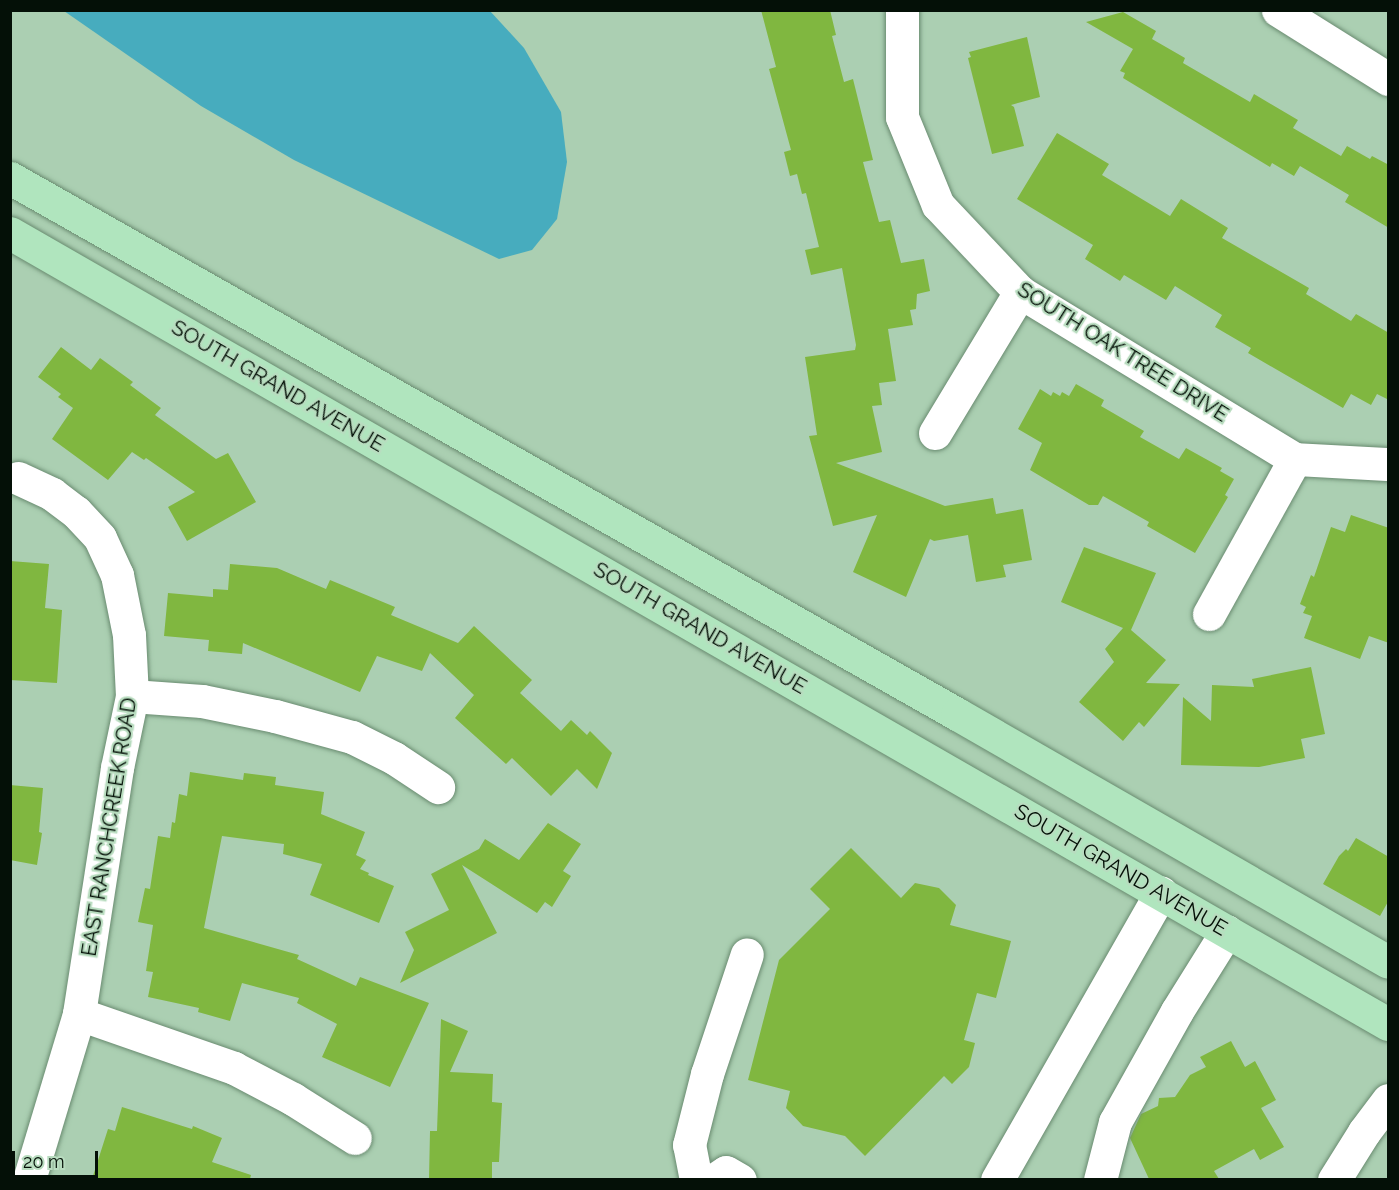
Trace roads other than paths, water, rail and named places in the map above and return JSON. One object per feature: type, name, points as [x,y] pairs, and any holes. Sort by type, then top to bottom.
[{"type":"main road","points":[[10,178],[968,719],[1389,962]]},
{"type":"main road","name":"SOUTH GRAND AVENUE","points":[[10,233],[1389,1024]]},
{"type":"street","name":"SOUTH OAK TREE DRIVE","points":[[902,10],[902,117],[938,206],[1020,292],[1295,459],[1389,464]]},
{"type":"street","points":[[1278,10],[1389,79]]},
{"type":"street","points":[[935,433],[1020,292]]},
{"type":"street","points":[[1209,614],[1295,459]]},
{"type":"street","name":"EAST RANCHCREEK ROAD","points":[[18,478],[52,494],[76,512],[100,538],[117,574],[129,635],[132,696],[117,768],[80,1014],[29,1179]]},
{"type":"street","points":[[132,696],[202,701],[275,716],[352,737],[394,758],[438,787]]},
{"type":"street","points":[[997,1179],[1161,893]]},
{"type":"street","points":[[1100,1179],[1114,1122],[1177,1011],[1227,931]]},
{"type":"street","points":[[696,1179],[689,1145],[707,1074],[747,954]]},
{"type":"street","points":[[80,1014],[234,1068],[293,1099],[355,1138]]},
{"type":"street","points":[[1334,1179],[1364,1132],[1389,1100]]},
{"type":"street","points":[[714,1179],[726,1172],[740,1179]]},
{"type":"water","points":[[64,11],[490,11],[524,48],[561,112],[567,162],[557,219],[532,250],[499,259],[294,160],[201,106]]}]
